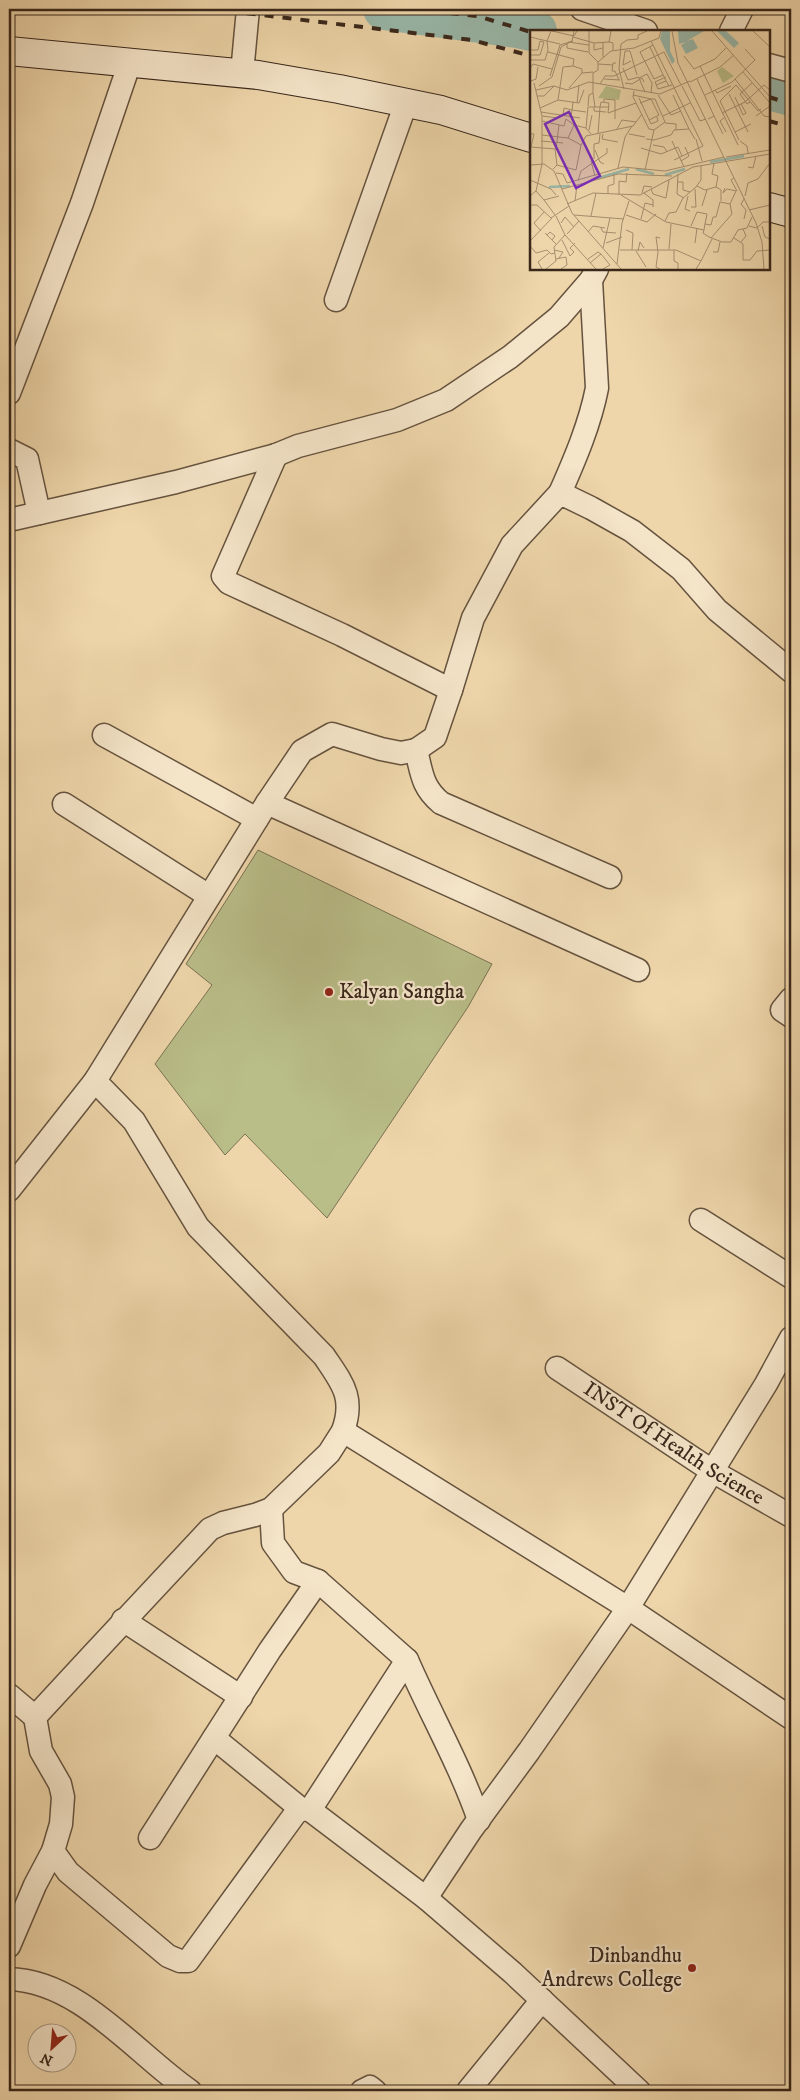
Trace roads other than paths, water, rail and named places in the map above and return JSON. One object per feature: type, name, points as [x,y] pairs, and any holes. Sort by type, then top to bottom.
[{"type":"street","points":[[242,73],[248,9]]},
{"type":"street","points":[[582,9],[643,30]]},
{"type":"street","points":[[732,30],[742,9]]},
{"type":"street","points":[[9,51],[242,73],[339,89],[441,110],[530,138]]},
{"type":"street","points":[[9,393],[82,204],[130,62]]},
{"type":"street","points":[[770,65],[791,71]]},
{"type":"street","points":[[336,300],[406,104]]},
{"type":"street","points":[[770,207],[791,213]]},
{"type":"street","points":[[9,520],[176,482],[276,455],[298,446],[397,420],[446,400],[510,357],[559,317],[594,274]]},
{"type":"street","points":[[9,1190],[95,1081],[262,811],[302,750],[332,734],[401,753],[416,750],[434,738],[452,690],[472,618],[512,545],[560,493],[574,462],[594,404],[597,388],[594,274]]},
{"type":"street","points":[[9,450],[27,460],[39,513]]},
{"type":"street","points":[[276,455],[226,567],[224,576],[229,583],[342,635],[452,690]]},
{"type":"street","points":[[560,493],[632,531],[681,569],[717,610],[791,671]]},
{"type":"street","points":[[104,735],[262,811],[638,970]]},
{"type":"street","points":[[416,750],[424,784],[430,794],[441,803],[610,877]]},
{"type":"street","points":[[64,804],[209,896]]},
{"type":"street","points":[[791,999],[782,1010],[791,1016]]},
{"type":"street","points":[[35,1718],[123,1620],[210,1529],[222,1523],[271,1509],[329,1453],[343,1431],[347,1420],[348,1400],[339,1378],[324,1356],[198,1227],[134,1121],[95,1081]]},
{"type":"street","points":[[701,1220],[791,1277]]},
{"type":"street","points":[[426,1898],[478,1820],[529,1751],[628,1608],[791,1338]]},
{"type":"street","name":"INST Of Health Science","points":[[557,1368],[712,1471],[791,1516]]},
{"type":"street","points":[[343,1431],[628,1608],[791,1718]]},
{"type":"street","points":[[271,1509],[273,1543],[294,1572],[318,1581],[407,1660],[469,1790],[478,1820]]},
{"type":"street","points":[[150,1838],[270,1650],[318,1581]]},
{"type":"street","points":[[123,1620],[241,1698]]},
{"type":"street","points":[[52,1851],[68,1872],[168,1956],[180,1961],[188,1961],[295,1814],[305,1809],[407,1660]]},
{"type":"street","points":[[9,1695],[35,1718],[41,1751],[60,1784],[64,1797],[61,1824],[52,1851],[34,1885],[9,1946]]},
{"type":"street","points":[[214,1738],[305,1809],[426,1898],[513,1973],[639,2091]]},
{"type":"street","points":[[9,1979],[23,1980],[42,1985],[76,2002],[114,2028],[188,2091]]},
{"type":"street","points":[[468,2091],[542,2000]]},
{"type":"street","points":[[362,2091],[370,2087],[375,2091]]},
{"type":"waterway","points":[[384,9],[531,30]]},
{"type":"waterway","points":[[770,89],[791,95]]},
{"type":"railway","points":[[211,9],[472,40],[530,56]]},
{"type":"railway","points":[[414,9],[477,16],[530,32]]},
{"type":"railway","points":[[770,97],[791,104]]},
{"type":"railway","points":[[770,121],[791,127]]},
{"type":"place","name":"Kalyan Sangha","points":[[329,992]]},
{"type":"place","name":"Dinbandhu Andrews College","points":[[692,1968]]}]
